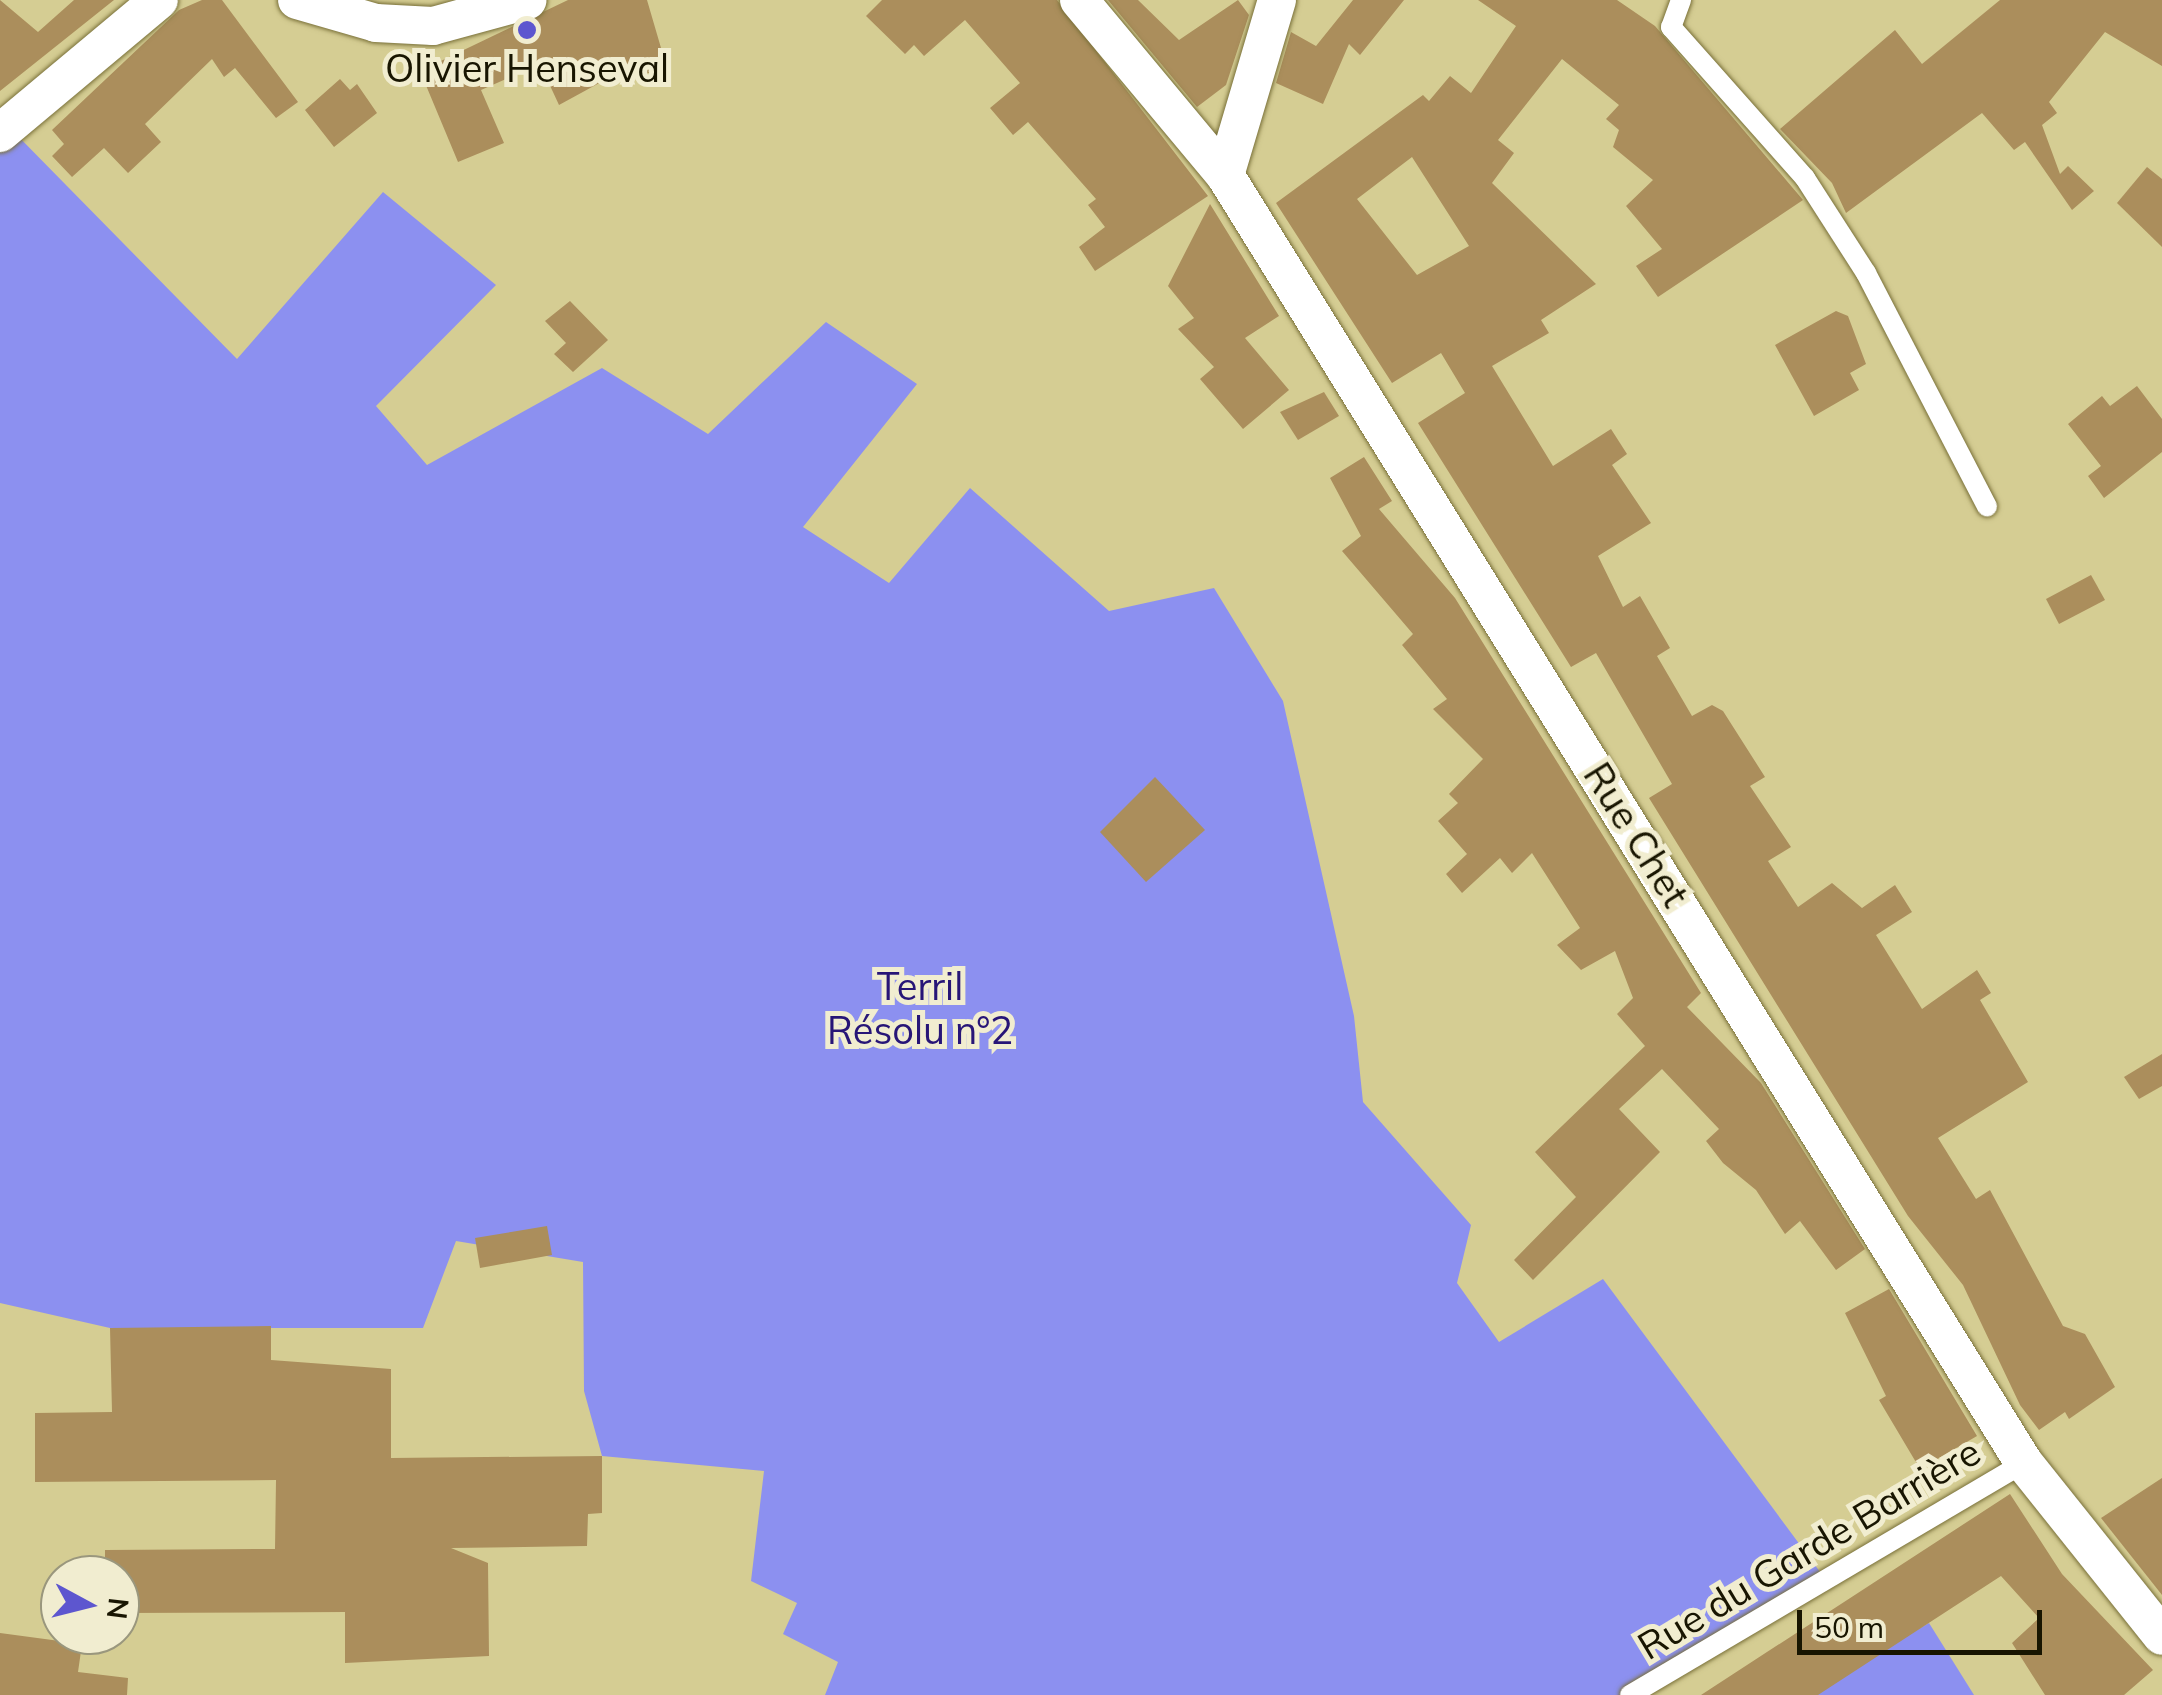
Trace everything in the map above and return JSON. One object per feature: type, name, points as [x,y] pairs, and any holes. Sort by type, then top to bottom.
[{"type":"street","points":[[0,132],[159,0]]},
{"type":"street","points":[[297,0],[376,23],[432,26],[528,0]]},
{"type":"street","name":"Rue Chet","points":[[1079,0],[1225,175],[2024,1463],[2162,1636]]},
{"type":"street","points":[[1225,175],[1277,0]]},
{"type":"lane","points":[[1681,0],[1671,27],[1805,178],[1866,272],[1987,506]]},
{"type":"lane","name":"Rue du Garde Barrière","points":[[1630,1695],[2024,1463]]},
{"type":"green space","name":"Terril Résolu n°2","points":[[8,126],[237,359],[383,192],[496,285],[376,406],[427,465],[602,368],[708,434],[826,322],[917,384],[803,527],[889,583],[970,488],[1109,611],[1214,588],[1283,701],[1354,1016],[1363,1102],[1471,1225],[1457,1283],[1499,1342],[1603,1279],[1829,1584],[1638,1695],[825,1695],[838,1662],[783,1634],[797,1603],[751,1581],[764,1471],[602,1456],[584,1391],[583,1262],[456,1241],[423,1328],[110,1328],[0,1303],[0,133]]},
{"type":"green space","points":[[1929,1623],[1974,1695],[1804,1695]]},
{"type":"building","points":[[0,0],[38,32],[74,0],[114,0],[0,91]]},
{"type":"building","points":[[202,0],[222,0],[298,102],[276,118],[235,68],[224,77],[212,59],[145,124],[161,142],[128,173],[104,148],[72,177],[52,156],[64,144],[52,130],[179,10]]},
{"type":"building","points":[[568,0],[647,0],[666,65],[630,81],[625,69],[559,105],[540,64],[481,90],[504,143],[458,162],[420,71]]},
{"type":"building","points":[[882,0],[1057,0],[1208,196],[1095,271],[1079,247],[1105,227],[1088,205],[1096,199],[1028,122],[1013,135],[990,108],[1020,83],[965,20],[924,56],[914,45],[905,54],[866,16]]},
{"type":"building","points":[[1108,0],[1138,0],[1179,40],[1238,0],[1249,15],[1226,85],[1197,107]]},
{"type":"building","points":[[1353,0],[1404,0],[1360,55],[1349,44],[1323,104],[1276,83],[1291,32],[1316,46]]},
{"type":"building","points":[[1478,0],[1617,0],[1655,26],[1803,200],[1658,297],[1636,266],[1662,249],[1626,206],[1653,180],[1613,147],[1619,130],[1606,119],[1619,105],[1562,59],[1498,140],[1514,153],[1492,183],[1596,284],[1541,320],[1549,333],[1492,366],[1553,466],[1611,429],[1627,454],[1612,465],[1651,523],[1598,556],[1623,607],[1640,596],[1670,648],[1657,656],[1692,716],[1712,705],[1723,711],[1765,777],[1750,786],[1791,847],[1768,861],[1798,907],[1832,883],[1862,908],[1895,885],[1912,912],[1876,935],[1922,1009],[1977,970],[1991,993],[1980,1000],[2028,1082],[1938,1138],[1976,1199],[1990,1190],[2063,1326],[2085,1334],[2115,1387],[2069,1419],[2065,1412],[2039,1430],[2020,1405],[1963,1285],[1908,1216],[1649,798],[1672,784],[1596,653],[1571,667],[1418,423],[1465,393],[1441,353],[1392,383],[1276,203],[1423,95],[1429,101],[1450,76],[1471,93],[1516,26]],"holes":[[[1412,157],[1469,246],[1417,275],[1357,199]]]},
{"type":"building","points":[[2000,0],[2162,0],[2162,66],[2105,32],[2049,102],[2057,113],[2042,125],[2060,174],[2068,166],[2094,191],[2072,210],[2025,142],[2014,150],[1982,113],[1846,213],[1832,183],[1780,129],[1895,30],[1922,64]]},
{"type":"building","points":[[340,79],[350,90],[357,84],[377,113],[334,147],[305,110]]},
{"type":"building","points":[[2147,167],[2162,179],[2162,247],[2117,203]]},
{"type":"building","points":[[1210,204],[1279,316],[1245,338],[1289,390],[1243,429],[1200,379],[1214,367],[1178,329],[1194,318],[1168,286]]},
{"type":"building","points":[[570,301],[608,340],[573,372],[554,354],[566,343],[545,321]]},
{"type":"building","points":[[1836,311],[1848,316],[1866,364],[1850,373],[1859,390],[1814,416],[1775,345]]},
{"type":"building","points":[[2137,386],[2162,419],[2162,452],[2104,498],[2088,476],[2101,466],[2068,424],[2102,396],[2110,406]]},
{"type":"building","points":[[1324,392],[1339,416],[1298,440],[1280,412]]},
{"type":"building","points":[[1364,457],[1392,501],[1379,509],[1455,598],[1701,993],[1687,1007],[1761,1083],[1865,1249],[1836,1270],[1800,1221],[1785,1234],[1756,1190],[1723,1163],[1706,1141],[1719,1129],[1662,1069],[1619,1109],[1660,1152],[1533,1280],[1514,1260],[1576,1197],[1535,1152],[1645,1046],[1617,1014],[1633,998],[1615,951],[1581,970],[1557,945],[1580,928],[1532,853],[1512,873],[1500,858],[1462,893],[1446,874],[1467,854],[1438,821],[1458,803],[1449,794],[1483,759],[1433,709],[1447,699],[1402,645],[1413,634],[1342,551],[1361,536],[1330,478]]},
{"type":"building","points":[[2091,575],[2105,600],[2059,624],[2046,599]]},
{"type":"building","points":[[1155,777],[1205,830],[1146,882],[1100,832]]},
{"type":"building","points":[[2162,1054],[2162,1086],[2139,1099],[2124,1077]]},
{"type":"building","points":[[547,1226],[552,1255],[480,1268],[475,1238]]},
{"type":"building","points":[[1889,1289],[1977,1436],[1920,1469],[1879,1400],[1886,1396],[1845,1313]]},
{"type":"building","points":[[271,1326],[271,1360],[391,1369],[391,1458],[602,1456],[602,1513],[588,1514],[587,1546],[451,1548],[488,1563],[489,1656],[345,1663],[345,1612],[140,1613],[140,1555],[105,1555],[105,1550],[275,1549],[276,1480],[35,1482],[35,1413],[112,1412],[110,1328]]},
{"type":"building","points":[[2162,1478],[2162,1595],[2101,1518]]},
{"type":"building","points":[[2010,1494],[2062,1574],[2153,1670],[2124,1695],[2045,1695],[2012,1643],[2039,1618],[2001,1576],[1818,1695],[1701,1695]]},
{"type":"building","points":[[0,1633],[40,1638],[40,1655],[80,1655],[78,1672],[128,1678],[127,1695],[0,1695]]},
{"type":"place","name":"Olivier Henseval","points":[[527,30]]}]
